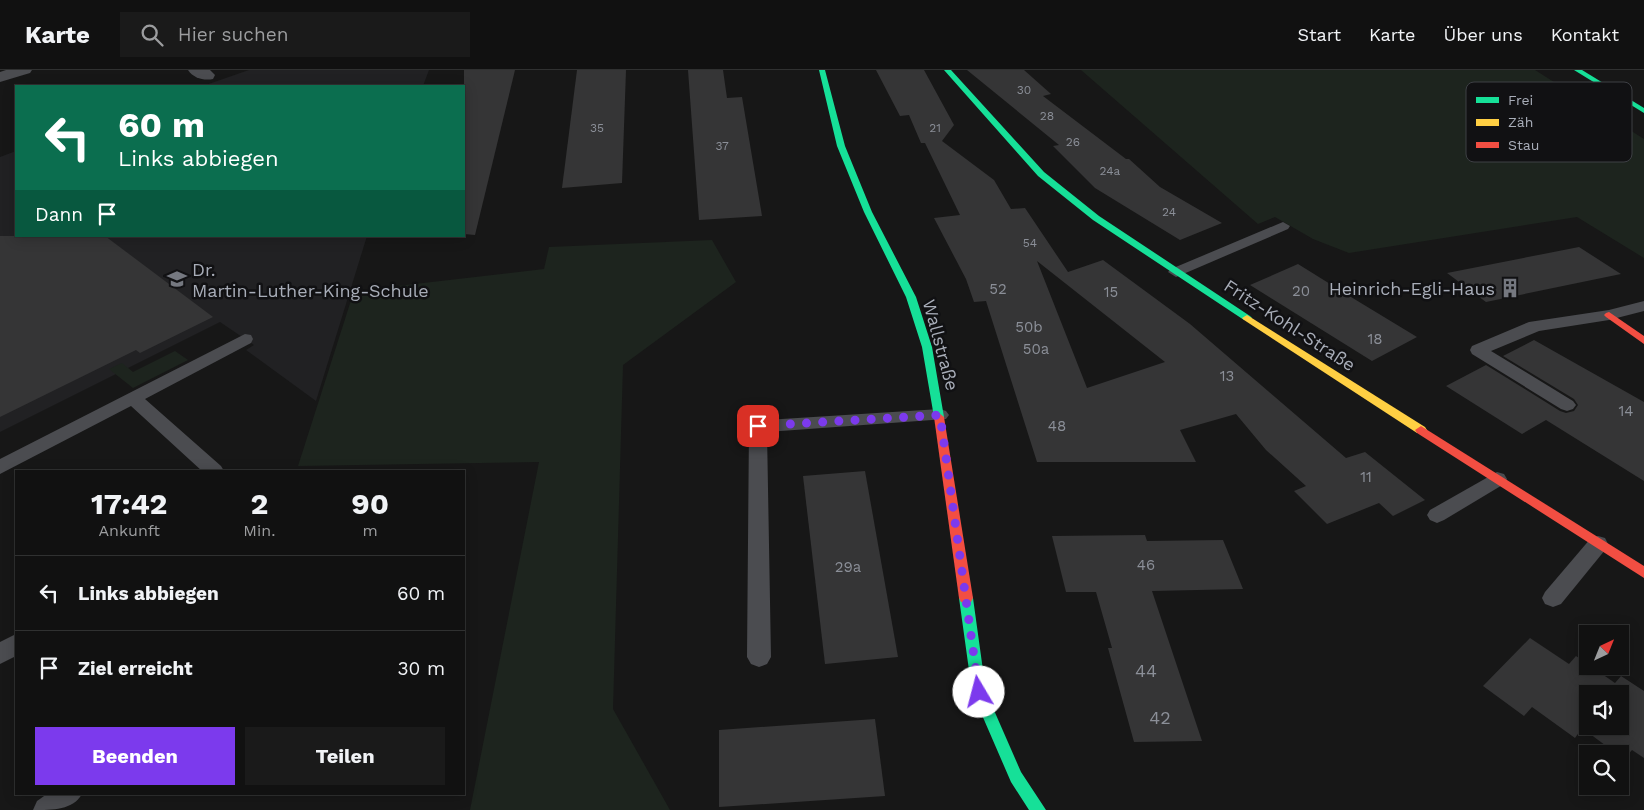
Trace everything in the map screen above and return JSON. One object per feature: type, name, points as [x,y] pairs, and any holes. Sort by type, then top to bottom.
[{"type":"street","points":[[0,77],[24,70]]},
{"type":"street","name":"Wallstraße","points":[[822,70],[844,154],[868,212],[911,297],[927,347],[940,415],[979,692],[1016,777],[1038,810]]},
{"type":"street","name":"Fritz-Kohl-Straße","points":[[947,70],[1041,174],[1096,218],[1176,272],[1644,573]]},
{"type":"street","points":[[1577,70],[1597,82]]},
{"type":"street","points":[[1632,104],[1644,111]]},
{"type":"street","points":[[1609,315],[1644,342]]},
{"type":"lane","points":[[1176,272],[1283,226]]},
{"type":"lane","points":[[1567,405],[1478,350],[1536,326],[1609,315],[1644,306]]},
{"type":"lane","points":[[0,467],[245,339]]},
{"type":"lane","points":[[133,398],[213,470]]},
{"type":"lane","points":[[759,657],[758,426],[940,415]]},
{"type":"lane","points":[[1437,515],[1497,479]]},
{"type":"lane","points":[[1553,598],[1598,544]]},
{"type":"lane","points":[[0,654],[15,645]]},
{"type":"lane","points":[[46,810],[67,795]]},
{"type":"shaded area","points":[[249,70],[429,70],[423,85],[206,85]]},
{"type":"shaded area","points":[[1081,70],[1535,70],[1554,82],[1466,82],[1466,162],[1632,162],[1632,131],[1644,139],[1644,258],[1577,217],[1349,253],[1313,239],[1275,217],[1258,224]]},
{"type":"shaded area","name":"Dr. Martin-Luther-King-Schule","points":[[15,151],[15,237],[367,237],[316,401],[246,350],[254,345],[220,322],[0,432],[0,157]]},
{"type":"shaded area","points":[[712,240],[736,282],[623,365],[613,709],[670,810],[470,810],[539,462],[298,466],[354,291],[544,269],[549,247]]},
{"type":"shaded area","points":[[175,351],[188,360],[133,388],[109,369],[122,363],[133,372]]},
{"type":"building","points":[[464,70],[515,70],[475,235],[465,234]]},
{"type":"building","points":[[577,70],[626,70],[622,183],[562,188]]},
{"type":"building","points":[[688,70],[723,70],[727,98],[742,97],[762,216],[699,220]]},
{"type":"building","points":[[876,70],[924,70],[954,125],[942,141],[994,180],[1011,209],[1025,208],[1068,272],[1103,260],[1190,324],[1346,458],[1365,452],[1425,500],[1393,516],[1379,503],[1327,524],[1294,491],[1306,486],[1266,450],[1236,414],[1180,430],[1196,462],[1037,462],[986,301],[974,302],[966,279],[934,218],[960,215],[925,143],[921,143],[909,115],[900,116]],"holes":[[[1037,261],[1165,362],[1087,388]]]},
{"type":"building","points":[[967,70],[1024,70],[1051,94],[1043,96],[1126,159],[1129,159],[1160,187],[1222,223],[1180,240],[1095,188],[1053,146],[1059,145]]},
{"type":"building","points":[[0,236],[106,237],[213,317],[140,353],[136,350],[0,417]]},
{"type":"building","name":"Heinrich-Egli-Haus","points":[[1579,247],[1621,274],[1486,302],[1447,273]]},
{"type":"building","points":[[1298,264],[1417,337],[1372,361],[1250,285]]},
{"type":"building","points":[[1534,340],[1644,402],[1644,481],[1546,420],[1522,434],[1446,386],[1486,365],[1560,411],[1566,413],[1574,411],[1578,405],[1574,399],[1503,356]]},
{"type":"building","points":[[865,471],[898,657],[825,664],[803,476]]},
{"type":"building","points":[[1145,535],[1147,541],[1223,540],[1243,589],[1152,591],[1202,741],[1134,742],[1108,648],[1112,648],[1096,592],[1066,592],[1052,536]]},
{"type":"building","points":[[1530,638],[1569,664],[1576,656],[1579,658],[1579,675],[1603,675],[1615,683],[1621,676],[1644,691],[1644,758],[1632,750],[1629,753],[1629,745],[1605,745],[1591,735],[1629,735],[1629,685],[1579,685],[1579,732],[1575,738],[1532,707],[1524,716],[1483,686]]},
{"type":"building","points":[[875,719],[885,796],[719,807],[719,730]]},
{"type":"traffic: fast","points":[[822,70],[841,146],[868,212],[911,297],[927,347],[939,417]]},
{"type":"traffic: fast","points":[[947,70],[1041,174],[1096,218],[1247,318]]},
{"type":"traffic: fast","points":[[1577,70],[1597,82]]},
{"type":"traffic: fast","points":[[1632,104],[1644,111]]},
{"type":"traffic: fast","points":[[966,598],[979,692],[1016,777],[1038,810]]},
{"type":"traffic: slow","points":[[1247,318],[1421,430]]},
{"type":"traffic: jam","points":[[1609,315],[1644,341]]},
{"type":"traffic: jam","points":[[939,417],[966,598]]},
{"type":"traffic: jam","points":[[1421,430],[1644,573]]},
{"type":"place","name":"Dr. Martin-Luther-King-Schule","points":[[177,279]]},
{"type":"place","name":"Heinrich-Egli-Haus","points":[[1510,288]]},
{"type":"route","points":[[758,426],[940,415],[979,692]]}]
